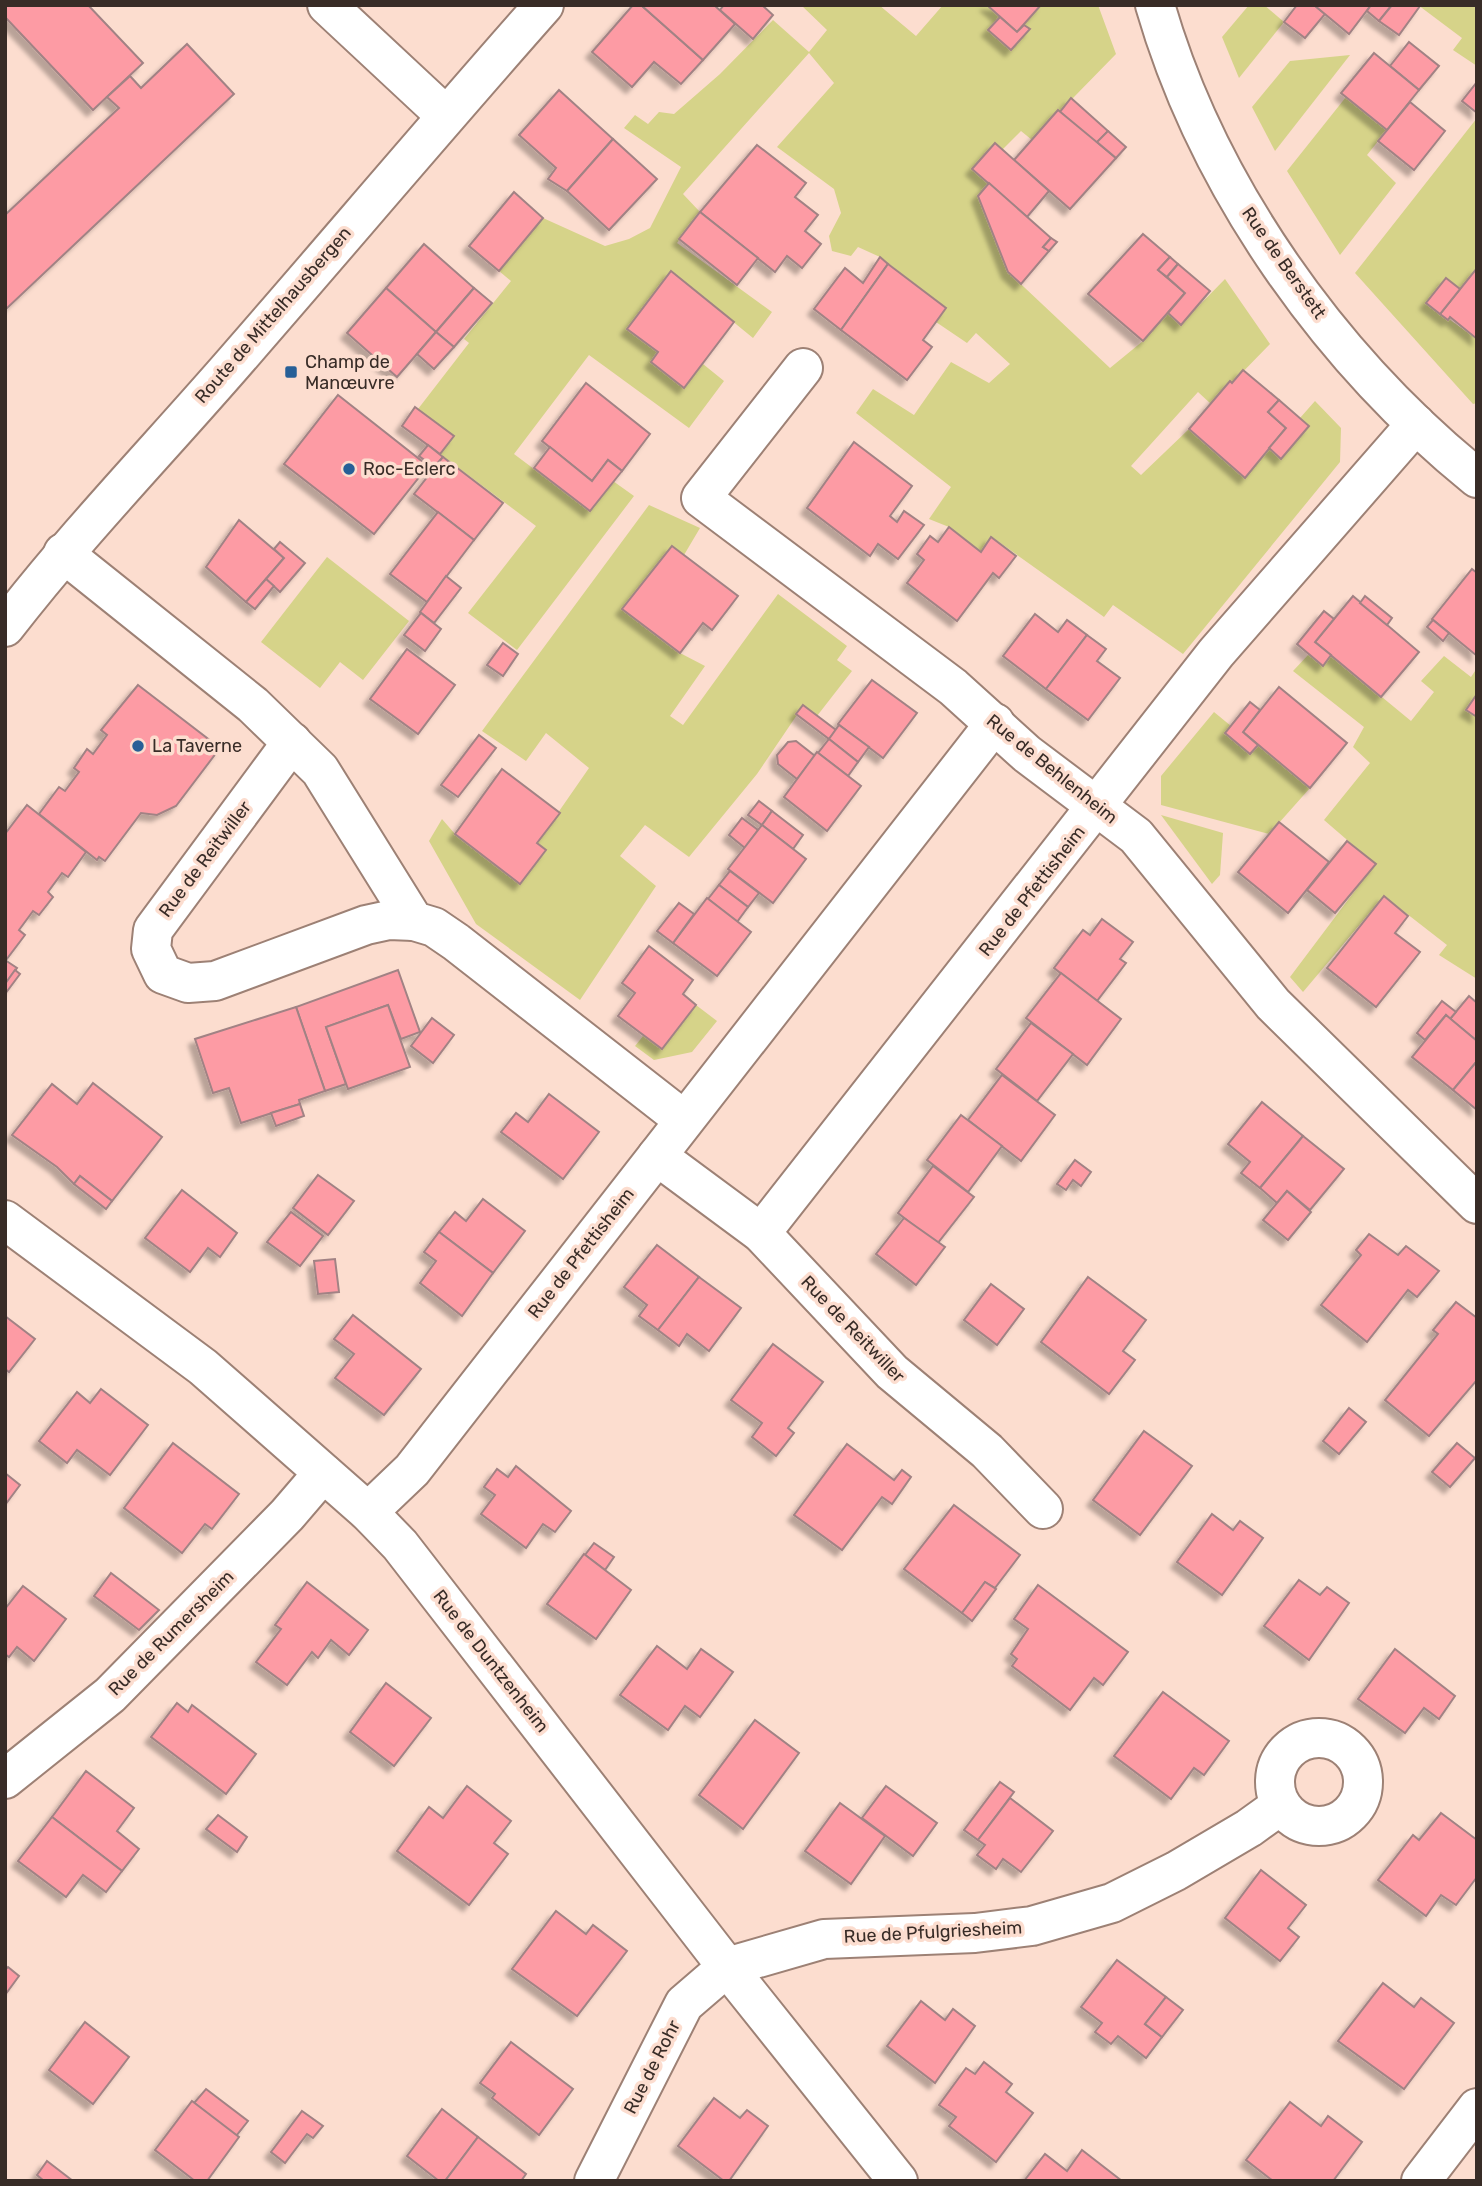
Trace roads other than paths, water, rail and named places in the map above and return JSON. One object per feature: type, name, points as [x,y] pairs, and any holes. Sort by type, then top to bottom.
[{"type":"street","points":[[327,5],[445,115]]},
{"type":"street","name":"Route de Mittelhausbergen","points":[[5,627],[63,553],[244,352],[445,115],[544,5]]},
{"type":"street","name":"Rue de Berstett","points":[[1155,5],[1170,50],[1215,153],[1273,253],[1347,350],[1416,424],[1477,478]]},
{"type":"street","name":"Rue de Behlenheim","points":[[803,368],[701,498],[953,687],[1027,754],[1144,845],[1273,1004],[1477,1204]]},
{"type":"street","name":"Rue de Pfettisheim","points":[[761,1233],[1098,807],[1216,653],[1416,424]]},
{"type":"street","points":[[63,553],[253,705],[320,771],[414,921]]},
{"type":"street","name":"Rue de Pfettisheim","points":[[368,1513],[412,1470],[995,723]]},
{"type":"street","name":"Rue de Reitwiller","points":[[292,742],[153,930],[151,949],[163,974],[188,983],[215,981],[366,925],[389,920],[414,921],[434,927],[456,943],[684,1120]]},
{"type":"street","name":"Rue de Reitwiller","points":[[657,1156],[761,1233],[892,1372],[986,1451],[1043,1510]]},
{"type":"street","name":"Rue de Duntzenheim","points":[[5,1220],[203,1367],[368,1513],[400,1545],[727,1967],[898,2181]]},
{"type":"street","name":"Rue de Rumersheim","points":[[5,1779],[110,1695],[287,1515],[323,1473]]},
{"type":"street","name":"Rue de Pfulgriesheim","points":[[727,1967],[824,1939],[975,1933],[1032,1926],[1112,1903],[1208,1853],[1281,1805]]},
{"type":"street","name":"Rue de Rohr","points":[[594,2181],[684,2004],[727,1967]]},
{"type":"street","points":[[1421,2181],[1477,2108]]},
{"type":"place","name":"Champ de Manœuvre","points":[[291,372]]},
{"type":"place","name":"Roc-Eclerc","points":[[349,469]]},
{"type":"place","name":"La Taverne","points":[[138,746]]}]
